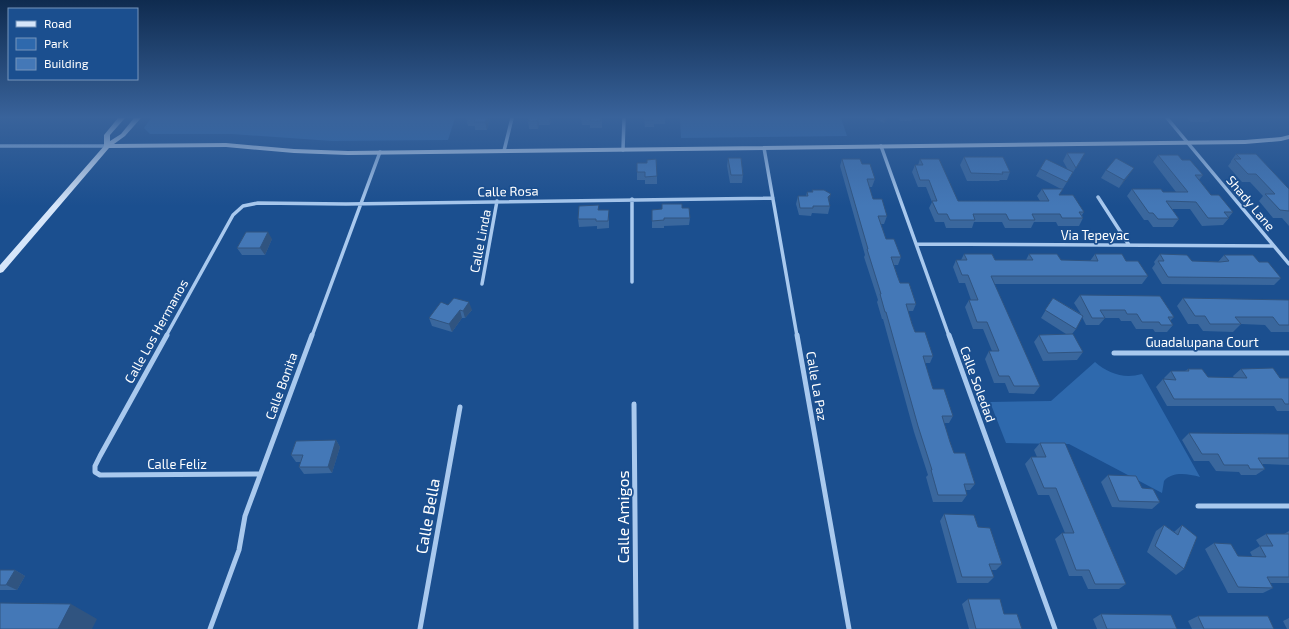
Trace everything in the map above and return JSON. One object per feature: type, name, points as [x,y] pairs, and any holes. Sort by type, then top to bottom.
[{"type":"street","points":[[0,270],[105,147]]},
{"type":"street","points":[[257,147],[317,152],[802,147]]},
{"type":"street","name":"Calle Soledad","points":[[881,147],[1055,629]]},
{"type":"street","name":"Shady Lane","points":[[1190,147],[1289,264]]},
{"type":"street","name":"Calle La Paz","points":[[764,148],[849,629]]},
{"type":"street","name":"Calle Bonita","points":[[210,629],[239,550],[245,516],[380,152]]},
{"type":"street","points":[[1098,197],[1129,245]]},
{"type":"street","name":"Calle Rosa","points":[[243,206],[258,203],[773,198]]},
{"type":"street","points":[[632,199],[632,282]]},
{"type":"street","name":"Calle Linda","points":[[482,284],[497,201]]},
{"type":"street","name":"Calle Los Hermanos","points":[[95,472],[95,466],[100,456],[233,215],[236,210],[243,206]]},
{"type":"street","name":"Via Tepeyac","points":[[916,244],[1273,246]]},
{"type":"street","name":"Guadalupana Court","points":[[1114,353],[1289,353]]},
{"type":"street","name":"Calle Amigos","points":[[634,404],[636,629]]},
{"type":"street","name":"Calle Bella","points":[[420,629],[460,407]]},
{"type":"street","name":"Calle Feliz","points":[[95,472],[100,475],[260,474]]},
{"type":"street","points":[[1198,506],[1289,506]]},
{"type":"green space","points":[[1095,362],[1106,370],[1123,376],[1142,374],[1200,477],[1186,474],[1172,476],[1164,481],[1162,493],[1069,444],[1006,443],[990,402],[1051,401]]},
{"type":"building","points":[[1067,153],[1085,153],[1076,168]]},
{"type":"building","points":[[1236,154],[1256,154],[1289,189],[1289,211],[1280,210],[1265,194],[1275,194],[1256,174],[1248,174],[1234,159],[1241,159]]},
{"type":"building","points":[[1158,155],[1178,155],[1182,160],[1190,160],[1203,175],[1195,175],[1211,195],[1219,195],[1233,212],[1224,212],[1229,218],[1208,218],[1196,202],[1166,201],[1179,219],[1158,219],[1153,213],[1149,213],[1132,189],[1161,189],[1163,192],[1188,192]]},
{"type":"building","points":[[964,157],[1003,157],[1010,172],[1002,172],[1003,174],[971,173]]},
{"type":"building","points":[[728,158],[741,158],[743,175],[731,175]]},
{"type":"building","points":[[1116,158],[1134,168],[1124,180],[1106,170]]},
{"type":"building","points":[[656,159],[657,176],[645,177],[645,172],[637,172],[637,163],[647,163],[647,160]]},
{"type":"building","points":[[842,159],[860,159],[862,164],[870,164],[875,179],[867,179],[873,199],[882,199],[887,216],[878,216],[886,239],[894,239],[901,257],[891,257],[900,283],[909,283],[916,304],[906,304],[912,324],[915,332],[925,332],[933,356],[923,356],[933,389],[944,389],[953,416],[942,416],[950,442],[954,453],[965,453],[975,484],[964,484],[967,495],[938,495]]},
{"type":"building","points":[[920,159],[939,159],[958,201],[1049,201],[1042,189],[1063,189],[1059,195],[1073,195],[1084,212],[1079,212],[1083,218],[1062,218],[1060,214],[1032,214],[1035,220],[1009,220],[1006,214],[973,214],[975,220],[950,220],[947,214],[938,214],[932,201],[937,201],[929,180],[920,180],[915,165],[923,165]]},
{"type":"building","points":[[1046,159],[1073,172],[1067,182],[1040,169]]},
{"type":"building","points":[[812,190],[824,190],[831,194],[828,197],[830,206],[800,208],[798,196],[808,196],[807,192],[813,192]]},
{"type":"building","points":[[662,204],[682,204],[682,208],[689,208],[690,218],[664,218],[664,220],[652,221],[652,210],[662,209]]},
{"type":"building","points":[[599,205],[598,210],[609,210],[608,221],[578,219],[579,206]]},
{"type":"building","points":[[246,232],[268,232],[260,248],[237,248]]},
{"type":"building","points":[[964,254],[992,254],[995,260],[1033,260],[1029,254],[1057,254],[1061,260],[1098,261],[1095,254],[1122,254],[1126,261],[1138,261],[1148,276],[991,276],[1040,386],[1014,386],[1009,376],[999,376],[989,351],[999,351],[987,322],[977,322],[969,300],[978,300],[968,275],[962,275],[956,260],[967,260]]},
{"type":"building","points":[[1160,254],[1187,255],[1192,261],[1220,262],[1229,261],[1224,255],[1253,255],[1259,262],[1268,262],[1281,278],[1168,277],[1158,261],[1164,261]]},
{"type":"building","points":[[1080,295],[1160,296],[1174,317],[1168,317],[1173,325],[1161,325],[1159,322],[1142,322],[1137,314],[1127,314],[1125,310],[1100,310],[1105,318],[1092,318]]},
{"type":"building","points":[[454,298],[469,302],[463,311],[460,310],[449,324],[429,318],[441,302],[448,305]]},
{"type":"building","points":[[1053,298],[1083,316],[1076,329],[1045,310]]},
{"type":"building","points":[[1183,298],[1289,300],[1289,325],[1279,325],[1273,317],[1235,317],[1241,324],[1210,324],[1205,316],[1195,316]]},
{"type":"building","points":[[1073,334],[1083,352],[1048,353],[1039,335]]},
{"type":"building","points":[[1273,368],[1280,378],[1289,378],[1289,404],[1285,404],[1282,399],[1174,399],[1163,379],[1176,380],[1171,371],[1189,371],[1188,369],[1202,369],[1208,377],[1247,378],[1241,369]]},
{"type":"building","points":[[1189,433],[1289,434],[1289,458],[1258,458],[1265,469],[1250,469],[1248,465],[1224,465],[1218,454],[1202,454]]},
{"type":"building","points":[[336,440],[328,467],[299,467],[303,455],[291,455],[296,441]]},
{"type":"building","points":[[1040,443],[1065,443],[1126,584],[1095,584],[1089,570],[1076,570],[1062,533],[1074,533],[1056,488],[1044,488],[1031,457],[1046,457]]},
{"type":"building","points":[[1108,475],[1136,476],[1142,488],[1153,489],[1160,502],[1119,501]]},
{"type":"building","points":[[944,514],[974,515],[978,527],[990,528],[1002,564],[989,564],[994,577],[962,577]]},
{"type":"building","points":[[1164,525],[1178,535],[1182,525],[1197,537],[1184,569],[1155,546]]},
{"type":"building","points":[[1266,534],[1289,534],[1289,577],[1267,577],[1273,588],[1238,587],[1214,543],[1231,544],[1238,556],[1266,557],[1260,546],[1273,546]]},
{"type":"building","points":[[0,570],[15,570],[6,585],[0,585]]},
{"type":"building","points":[[968,599],[1000,599],[1004,614],[1017,614],[1022,629],[976,629]]},
{"type":"building","points":[[0,603],[71,604],[58,629],[0,629]]},
{"type":"building","points":[[1101,614],[1171,615],[1177,629],[1107,629]]},
{"type":"building","points":[[1198,616],[1268,616],[1274,629],[1204,629]]}]
